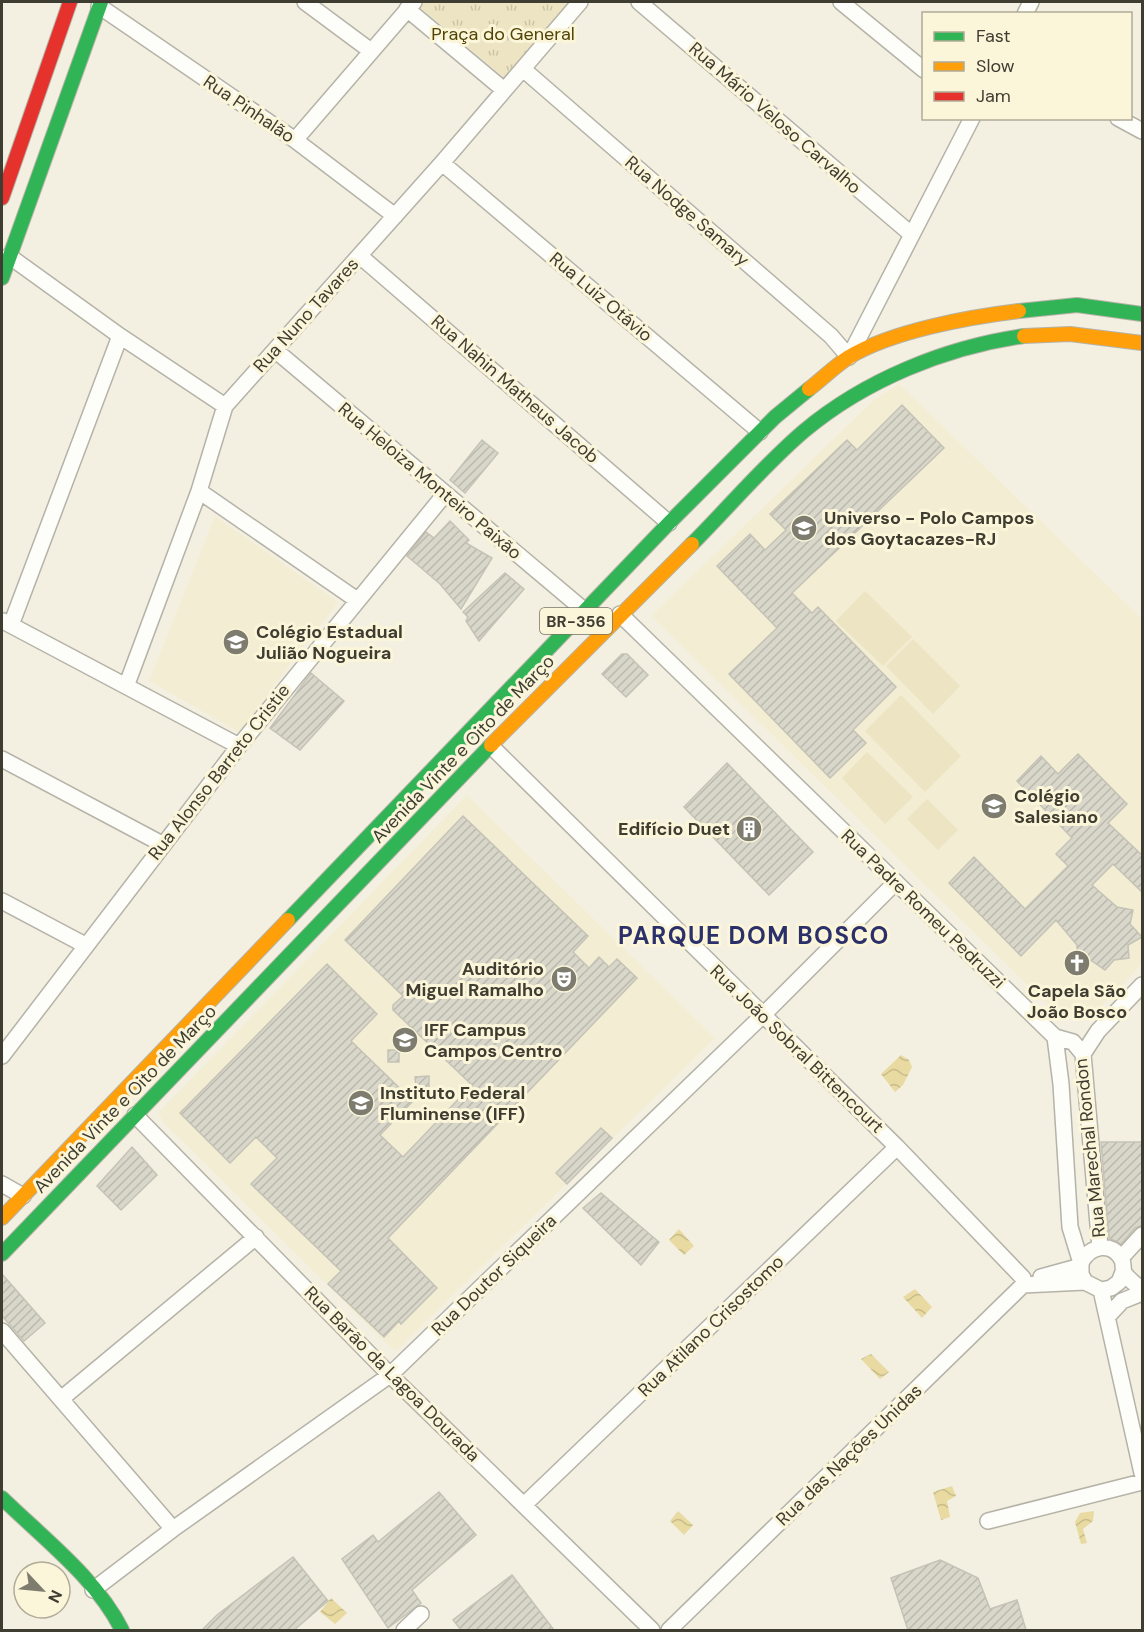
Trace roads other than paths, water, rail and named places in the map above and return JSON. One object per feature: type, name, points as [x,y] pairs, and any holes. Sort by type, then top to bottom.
[{"type":"main road","points":[[2,198],[70,2]]},
{"type":"main road","points":[[2,278],[100,3]]},
{"type":"main road","name":"Avenida Vinte e Oito de Março","points":[[2,1218],[669,523],[760,432],[849,357],[902,334],[996,314],[1077,305],[1143,314]]},
{"type":"main road","name":"Avenida Vinte e Oito de Março","points":[[2,1254],[508,728],[804,430],[834,407],[874,383],[948,354],[994,342],[1068,334],[1143,343]]},
{"type":"main road","points":[[620,614],[614,608],[614,596],[685,519],[691,501]]},
{"type":"main road","points":[[508,728],[510,717],[593,632],[596,622],[585,611]]},
{"type":"main road","points":[[135,1115],[130,1105],[135,1094],[186,1037],[204,1008]]},
{"type":"main road","points":[[2,1498],[93,1590],[115,1616],[122,1630]]},
{"type":"street","points":[[305,2],[371,51]]},
{"type":"street","name":"Rua Nuno Tavares","points":[[127,684],[199,491],[225,406],[442,163],[580,2]]},
{"type":"street","name":"Rua Mário Veloso Carvalho","points":[[639,2],[911,234]]},
{"type":"street","points":[[841,2],[922,68]]},
{"type":"street","name":"Rua Pinhalão","points":[[100,3],[295,140],[395,216]]},
{"type":"street","points":[[295,140],[411,5],[504,90]]},
{"type":"street","name":"Rua Nodge Samary","points":[[523,69],[831,336],[849,357]]},
{"type":"street","points":[[849,357],[971,120]]},
{"type":"street","points":[[1122,120],[1143,131]]},
{"type":"street","name":"Rua Luiz Otávio","points":[[442,163],[760,432]]},
{"type":"street","points":[[9,256],[120,336],[225,406]]},
{"type":"street","name":"Rua Nahin Matheus Jacob","points":[[360,256],[669,523]]},
{"type":"street","points":[[120,336],[6,623],[127,684],[239,746]]},
{"type":"street","name":"Rua Heloiza Monteiro Paixão","points":[[275,350],[585,611]]},
{"type":"street","points":[[199,491],[357,600]]},
{"type":"street","name":"Rua Alonso Barreto Cristie","points":[[3,1050],[239,746],[445,494]]},
{"type":"street","name":"Rua Padre Romeu Pedruzzi","points":[[620,614],[1054,1037]]},
{"type":"street","name":"Rua João Sobral Bittencourt","points":[[491,746],[897,1147],[1023,1281]]},
{"type":"street","points":[[2,759],[162,844]]},
{"type":"street","name":"Rua Doutor Siqueira","points":[[93,1590],[172,1528],[390,1375],[762,1016],[896,882]]},
{"type":"street","points":[[2,901],[85,945]]},
{"type":"street","points":[[1078,1048],[1143,985]]},
{"type":"street","points":[[1054,1037],[1061,1084],[1070,1227],[1082,1272],[1101,1290],[1143,1473]]},
{"type":"street","name":"Rua Marechal Rondon","points":[[1054,1037],[1078,1048],[1101,1247],[1112,1249],[1143,1292],[1122,1301],[1107,1317]]},
{"type":"street","name":"Rua Barão da Lagoa Dourada","points":[[135,1115],[390,1375],[652,1630]]},
{"type":"street","name":"Rua Atilano Crisostomo","points":[[525,1504],[897,1147]]},
{"type":"street","points":[[2,1184],[23,1196]]},
{"type":"street","points":[[1101,1290],[1111,1288],[1119,1282],[1122,1265],[1143,1235]]},
{"type":"street","points":[[61,1399],[256,1237]]},
{"type":"street","points":[[1082,1272],[1085,1255],[1101,1247]]},
{"type":"street","points":[[1023,1281],[1082,1272]]},
{"type":"street","name":"Rua das Nações Unidas","points":[[669,1630],[1023,1281]]},
{"type":"street","points":[[2,1331],[172,1528]]},
{"type":"street","points":[[988,1521],[1143,1482]]},
{"type":"street","points":[[404,1630],[421,1614]]},
{"type":"water","points":[[901,1055],[909,1060],[912,1067],[903,1085],[895,1092],[881,1074]]},
{"type":"water","points":[[679,1229],[694,1246],[684,1255],[669,1240]]},
{"type":"water","points":[[915,1289],[932,1307],[922,1318],[903,1297]]},
{"type":"water","points":[[871,1354],[889,1372],[880,1379],[861,1359]]},
{"type":"water","points":[[952,1486],[956,1496],[947,1501],[950,1517],[941,1520],[933,1492]]},
{"type":"water","points":[[678,1511],[693,1525],[684,1535],[670,1521]]},
{"type":"water","points":[[1094,1511],[1093,1521],[1083,1529],[1087,1543],[1081,1544],[1075,1522],[1080,1513]]},
{"type":"water","points":[[331,1598],[347,1613],[335,1624],[320,1612]]},
{"type":"place","name":"Universo - Polo Campos dos Goytacazes-RJ","points":[[804,528]]},
{"type":"place","name":"Colégio Estadual Julião Nogueira","points":[[236,642]]},
{"type":"place","name":"Colégio Salesiano","points":[[994,806]]},
{"type":"place","name":"Edifício Duet","points":[[749,829]]},
{"type":"place","name":"Capela São João Bosco","points":[[1077,963]]},
{"type":"place","name":"Auditório Miguel Ramalho","points":[[564,979]]},
{"type":"place","name":"IFF Campus Campos Centro","points":[[405,1040]]},
{"type":"place","name":"Instituto Federal Fluminense (IFF)","points":[[361,1103]]},
{"type":"district","name":"PARQUE DOM BOSCO","points":[[754,935]]},
{"type":"park label","name":"Praça do General","points":[[503,34]]}]
